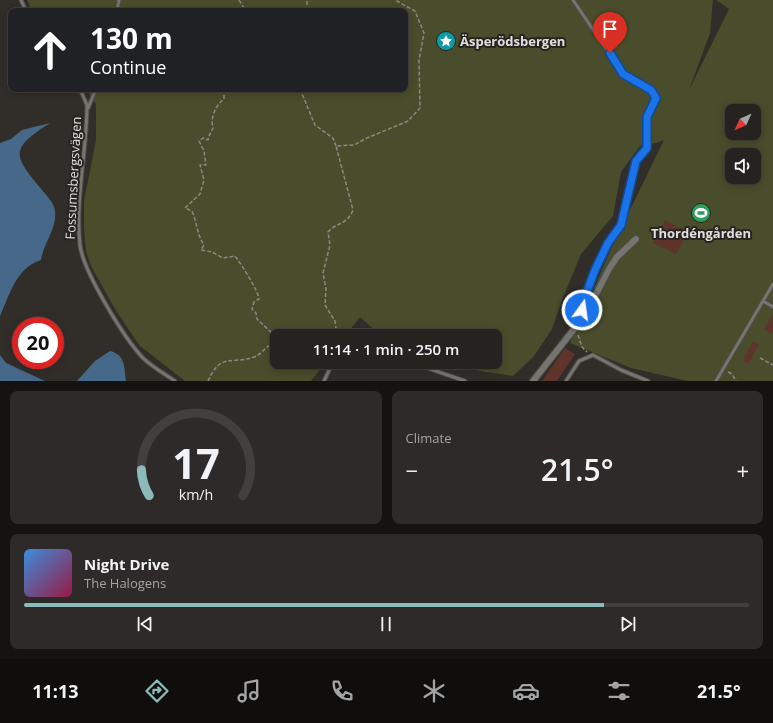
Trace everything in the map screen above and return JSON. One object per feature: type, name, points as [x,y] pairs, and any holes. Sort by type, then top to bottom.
[{"type":"street","points":[[533,381],[576,328],[613,263],[624,249],[636,239]]},
{"type":"lane","points":[[573,0],[623,74],[651,90],[656,98],[647,117],[647,148],[636,161],[621,225],[608,243],[595,270],[584,299],[581,320]]},
{"type":"lane","name":"Fossumsbergsvägen","points":[[82,92],[87,110],[79,224],[80,246],[83,259],[89,274],[129,341],[144,359],[175,381]]},
{"type":"lane","name":"Fossumsbergsvägen","points":[[87,110],[95,92]]},
{"type":"lane","points":[[716,381],[773,284]]},
{"type":"lane","points":[[763,301],[773,307]]},
{"type":"lane","points":[[566,381],[580,361],[593,355],[621,370],[648,381]]},
{"type":"lane","points":[[324,381],[330,369]]},
{"type":"lane","points":[[430,369],[465,381]]},
{"type":"path","points":[[336,146],[354,145],[408,121],[420,108],[418,60],[424,33],[415,11],[395,0]]},
{"type":"path","points":[[224,92],[224,99],[218,104],[215,111],[212,121],[213,128],[209,133],[208,140],[203,138],[198,141],[206,158],[206,164],[200,165],[204,180],[200,194],[184,208],[192,211],[197,222],[199,235],[204,245],[201,250],[212,252],[223,258],[235,256],[240,262],[245,273],[259,293],[259,299],[254,302],[252,309],[256,313],[257,319],[270,331]]},
{"type":"path","points":[[301,92],[315,125],[333,138],[353,210],[346,221],[332,228],[328,232],[330,245],[324,266],[326,289],[325,305],[335,321],[337,329]]},
{"type":"path","points":[[576,328],[582,347],[593,355]]},
{"type":"path","points":[[208,381],[218,365],[228,360],[244,360],[256,357],[270,345]]},
{"type":"path","points":[[760,358],[773,365]]},
{"type":"path","points":[[723,369],[732,374],[736,381]]},
{"type":"green space","points":[[27,0],[713,0],[710,33],[689,90],[729,9],[716,0],[773,0],[773,381],[688,381],[631,368],[570,343],[611,249],[664,140],[640,146],[621,172],[613,216],[581,254],[552,329],[534,356],[513,376],[473,369],[502,369],[502,329],[374,329],[360,317],[351,329],[270,329],[270,369],[320,369],[311,381],[185,381],[139,345],[115,309],[91,266],[86,251],[84,201],[96,140],[96,104],[88,92],[408,92],[408,8],[31,8]]},
{"type":"water","points":[[50,123],[28,139],[22,146],[20,153],[21,160],[25,168],[53,205],[55,220],[41,260],[25,269],[20,275],[0,316],[0,143],[11,139],[22,130]]},
{"type":"water","points":[[110,351],[122,359],[126,381],[77,381],[95,361]]},
{"type":"water","points":[[0,355],[6,363],[12,366],[12,369],[19,369],[45,381],[0,381]]},
{"type":"building","points":[[665,220],[688,232],[676,254],[653,243]]},
{"type":"building","points":[[773,314],[773,334],[764,330]]},
{"type":"building","points":[[753,341],[759,344],[748,364],[743,360]]},
{"type":"building","points":[[565,348],[575,354],[557,381],[542,381]]},
{"type":"place","name":"Äsperödsbergen","points":[[446,41]]},
{"type":"place","name":"Thordéngården","points":[[701,213]]},
{"type":"route","points":[[582,310],[584,299],[595,270],[608,243],[621,225],[627,207],[636,161],[647,148],[647,117],[652,110],[656,98],[651,90],[623,74],[610,53]]}]
